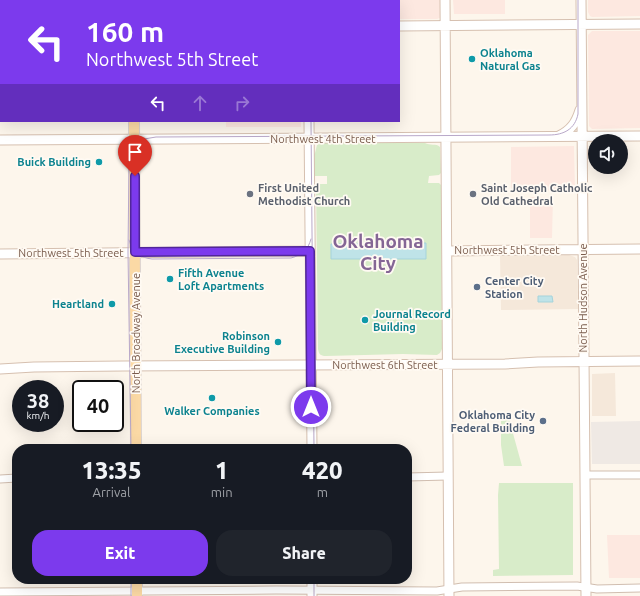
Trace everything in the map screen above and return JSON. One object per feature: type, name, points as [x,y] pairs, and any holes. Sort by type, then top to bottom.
[{"type":"main road","name":"North Broadway Avenue","points":[[134,122],[136,444]]},
{"type":"street","points":[[445,0],[449,593]]},
{"type":"street","name":"North Hudson Avenue","points":[[582,0],[586,592]]},
{"type":"street","points":[[400,26],[640,24]]},
{"type":"street","points":[[556,137],[567,132],[573,126],[582,102]]},
{"type":"street","points":[[309,122],[312,444]]},
{"type":"street","name":"Northwest 4th Street","points":[[2,140],[640,136]]},
{"type":"street","name":"Northwest 5th Street","points":[[446,251],[640,249]]},
{"type":"street","name":"Northwest 5th Street","points":[[3,253],[310,251]]},
{"type":"street","name":"Northwest 6th Street","points":[[0,369],[34,367],[136,366],[448,365],[640,361]]},
{"type":"street","name":"Northwest 6th Street","points":[[0,364],[34,367]]},
{"type":"street","points":[[585,475],[640,475]]},
{"type":"street","points":[[412,477],[448,476]]},
{"type":"street","points":[[0,478],[12,478]]},
{"type":"street","points":[[0,592],[137,594],[437,591],[449,593],[462,587],[577,586],[586,592],[597,589],[640,588]]},
{"type":"shaded area","points":[[400,0],[442,0],[442,17],[437,19],[400,19]]},
{"type":"shaded area","points":[[453,0],[505,0],[505,14],[454,14]]},
{"type":"shaded area","points":[[588,0],[640,0],[640,16],[592,17],[588,12]]},
{"type":"shaded area","points":[[592,31],[640,31],[640,128],[592,129],[589,126],[588,35]]},
{"type":"shaded area","points":[[226,122],[301,122],[301,127],[226,127]]},
{"type":"shaded area","points":[[574,146],[575,190],[511,191],[511,147]]},
{"type":"shaded area","points":[[530,197],[553,197],[552,238],[530,238]]},
{"type":"shaded area","points":[[569,255],[575,257],[577,260],[578,309],[501,310],[500,256]]},
{"type":"shaded area","points":[[615,373],[616,416],[592,416],[592,374]]},
{"type":"shaded area","points":[[640,421],[640,464],[592,464],[591,422]]},
{"type":"shaded area","points":[[607,535],[640,535],[640,578],[609,578]]},
{"type":"green space","points":[[321,143],[425,143],[440,147],[441,173],[439,175],[429,176],[428,183],[439,183],[441,185],[442,349],[437,355],[403,354],[322,356],[319,353],[316,184],[327,184],[327,176],[314,176],[313,155],[317,145]]},
{"type":"green space","points":[[509,419],[522,466],[504,466],[501,445],[501,421]]},
{"type":"green space","points":[[499,483],[573,483],[573,575],[493,576],[493,570],[499,569]]},
{"type":"water","points":[[426,243],[426,259],[331,259],[331,244]]},
{"type":"water","points":[[538,296],[552,296],[553,302],[538,302]]},
{"type":"tram line","points":[[131,444],[128,252],[129,162],[132,150],[138,143],[144,139],[156,137],[559,134],[568,130],[574,124],[578,114],[578,0]]},
{"type":"tram line","points":[[311,122],[314,444]]},
{"type":"tram line","points":[[129,240],[132,248],[138,254],[152,259],[291,258],[304,252],[311,239]]},
{"type":"tram line","points":[[131,584],[131,596]]},
{"type":"tram line","points":[[314,584],[314,596]]},
{"type":"place","name":"Oklahoma Natural Gas","points":[[472,59]]},
{"type":"place","name":"Buick Building","points":[[99,162]]},
{"type":"place","name":"First United Methodist Church","points":[[250,194]]},
{"type":"place","name":"Saint Joseph Catholic Old Cathedral","points":[[473,194]]},
{"type":"place","name":"Fifth Avenue Loft Apartments","points":[[170,279]]},
{"type":"place","name":"Center City Station","points":[[477,287]]},
{"type":"place","name":"Heartland","points":[[112,304]]},
{"type":"place","name":"Journal Record Building","points":[[365,320]]},
{"type":"place","name":"Robinson Executive Building","points":[[278,342]]},
{"type":"place","name":"Walker Companies","points":[[212,398]]},
{"type":"place","name":"Oklahoma City Federal Building","points":[[543,421]]},
{"type":"district","name":"Oklahoma City","points":[[378,252]]},
{"type":"route","points":[[135,176],[135,252],[310,251],[311,407]]}]
